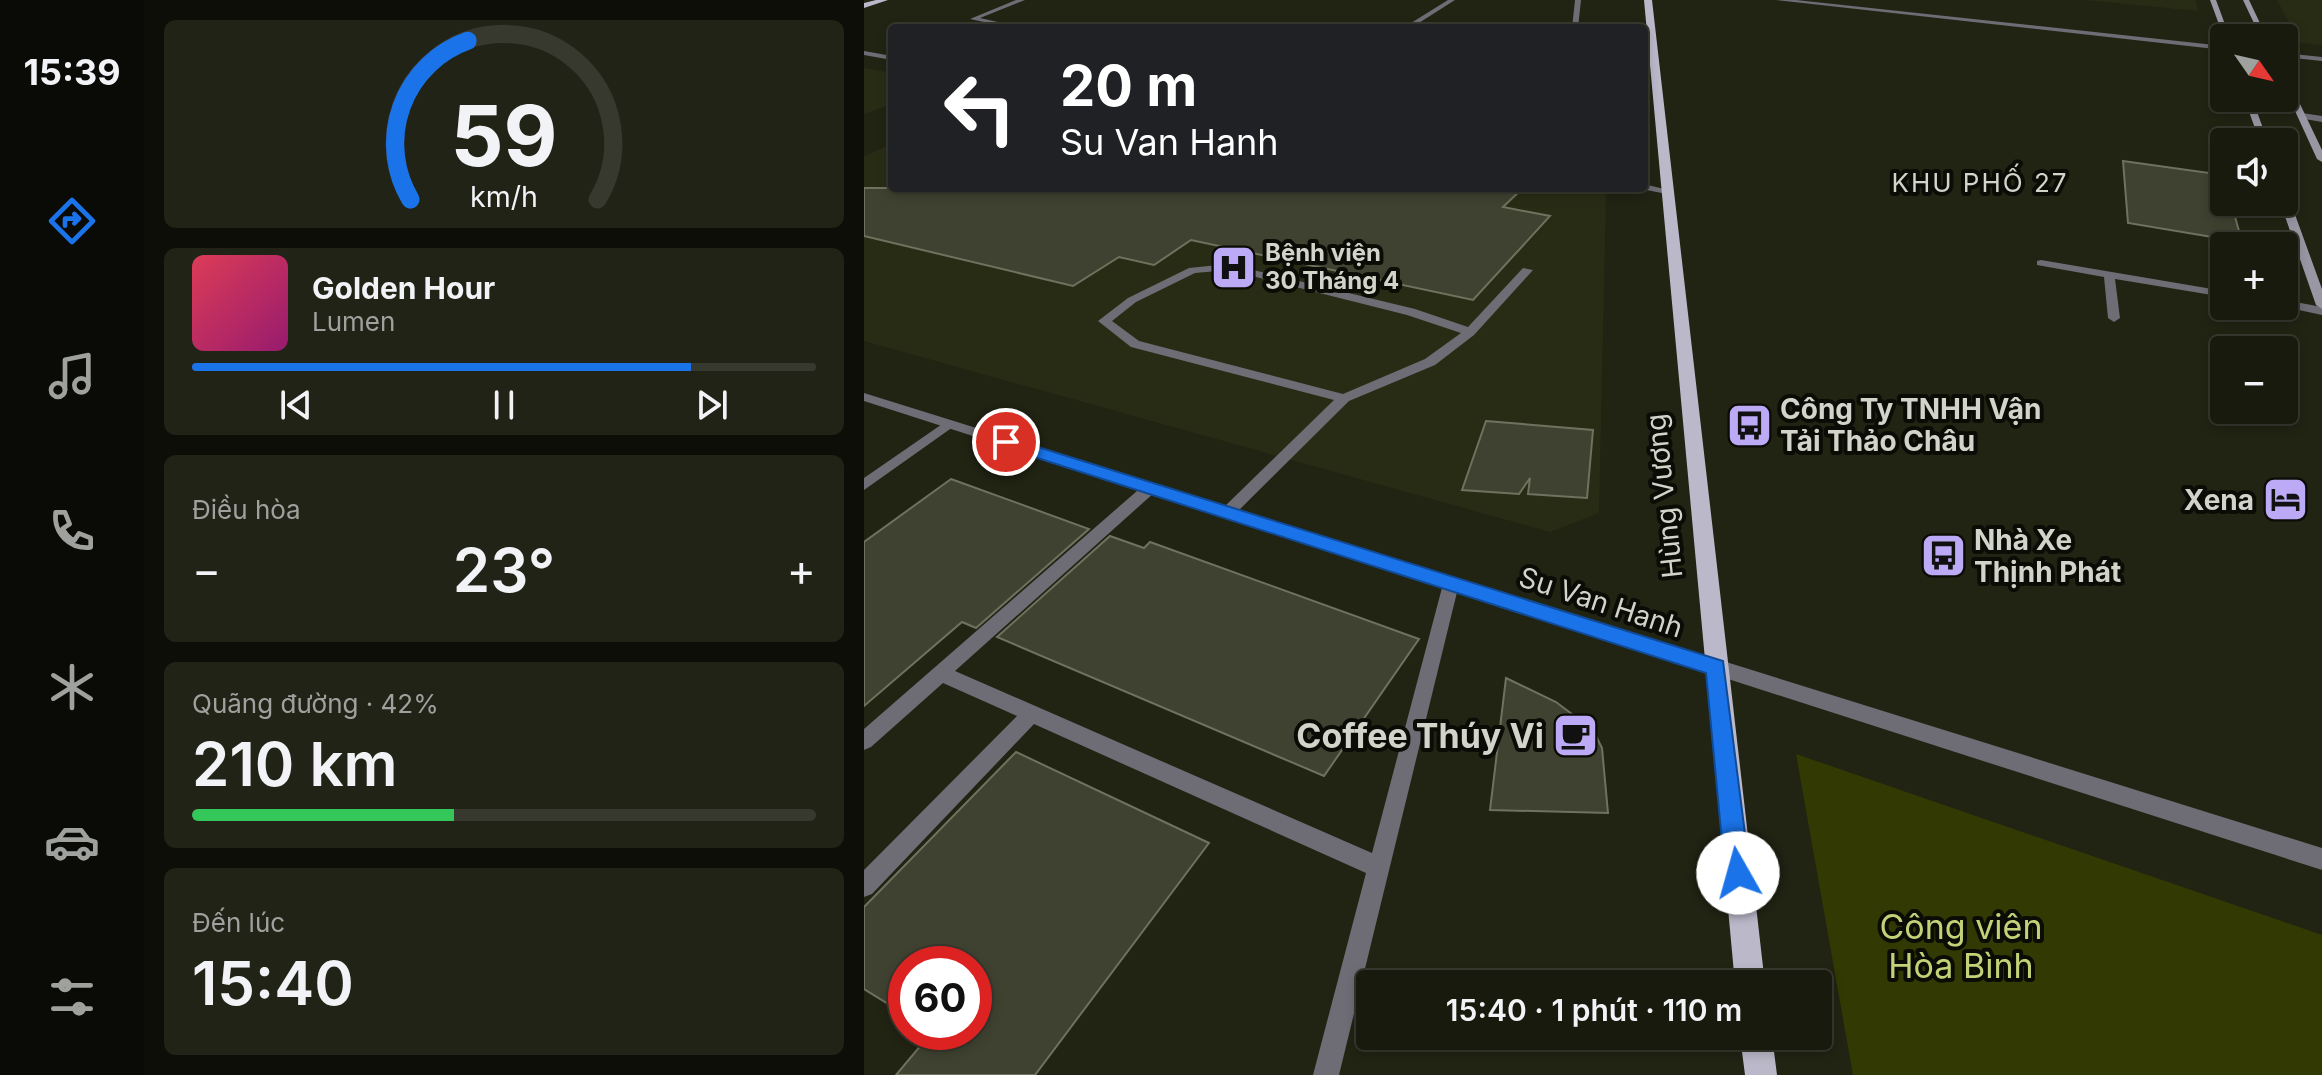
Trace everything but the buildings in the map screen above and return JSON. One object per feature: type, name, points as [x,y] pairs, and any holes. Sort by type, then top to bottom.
[{"type":"main road","points":[[864,6],[884,0]]},
{"type":"main road","name":"Hùng Vương","points":[[1648,0],[1648,48],[1667,191],[1748,970]]},
{"type":"main road","points":[[2213,0],[2222,24]]},
{"type":"main road","points":[[2246,0],[2257,24]]},
{"type":"main road","points":[[2298,108],[2322,159]]},
{"type":"main road","points":[[2290,216],[2322,308]]},
{"type":"main road","points":[[1758,1050],[1761,1075]]},
{"type":"street","points":[[1000,24],[973,19],[1022,0]]},
{"type":"street","points":[[1413,24],[1452,0]]},
{"type":"street","points":[[1575,24],[1578,0]]},
{"type":"street","points":[[1779,0],[2210,46]]},
{"type":"street","points":[[2134,0],[2144,0]]},
{"type":"street","points":[[864,53],[888,57]]},
{"type":"street","points":[[2298,56],[2322,59]]},
{"type":"street","points":[[2302,116],[2322,119]]},
{"type":"street","points":[[1648,188],[1667,191]]},
{"type":"street","points":[[2041,263],[2210,292]]},
{"type":"street","points":[[1344,398],[1135,344],[1104,321],[1132,300],[1193,270],[1228,267],[1411,312],[1470,332]]},
{"type":"street","points":[[1228,512],[1344,398],[1430,362],[1470,332],[1527,270]]},
{"type":"street","points":[[2109,275],[2114,318]]},
{"type":"street","points":[[2298,305],[2322,308]]},
{"type":"street","name":"Su Van Hanh","points":[[864,397],[2322,859]]},
{"type":"street","points":[[864,485],[948,424]]},
{"type":"street","points":[[864,741],[1150,488]]},
{"type":"street","points":[[1326,1075],[1451,584]]},
{"type":"street","points":[[940,673],[1379,867]]},
{"type":"street","points":[[864,886],[1032,713]]},
{"type":"shaded area","points":[[2084,0],[2196,0],[2198,11]]},
{"type":"shaded area","points":[[2277,0],[2322,0],[2322,45],[2300,43],[2298,24],[2290,24]]},
{"type":"shaded area","points":[[864,68],[888,72],[888,105],[864,114]]},
{"type":"shaded area","name":"Bệnh viện 30 Tháng 4","points":[[888,146],[888,192],[1606,194],[1599,513],[1550,532],[864,341],[864,156]]},
{"type":"green space","name":"Công viên Hòa Bình","points":[[1796,754],[2322,935],[2322,1075],[1853,1075]]},
{"type":"place","name":"Bệnh viện 30 Tháng 4","points":[[1234,267]]},
{"type":"place","name":"Công Ty TNHH Vận Tải Thảo Châu","points":[[1749,425]]},
{"type":"place","name":"Xena","points":[[2285,500]]},
{"type":"place","name":"Nhà Xe Thịnh Phát","points":[[1943,556]]},
{"type":"place","name":"Coffee Thúy Vi","points":[[1575,736]]},
{"type":"district","name":"KHU PHỐ 27","points":[[1980,183]]},
{"type":"route","points":[[1006,442],[1715,668],[1738,873]]}]
